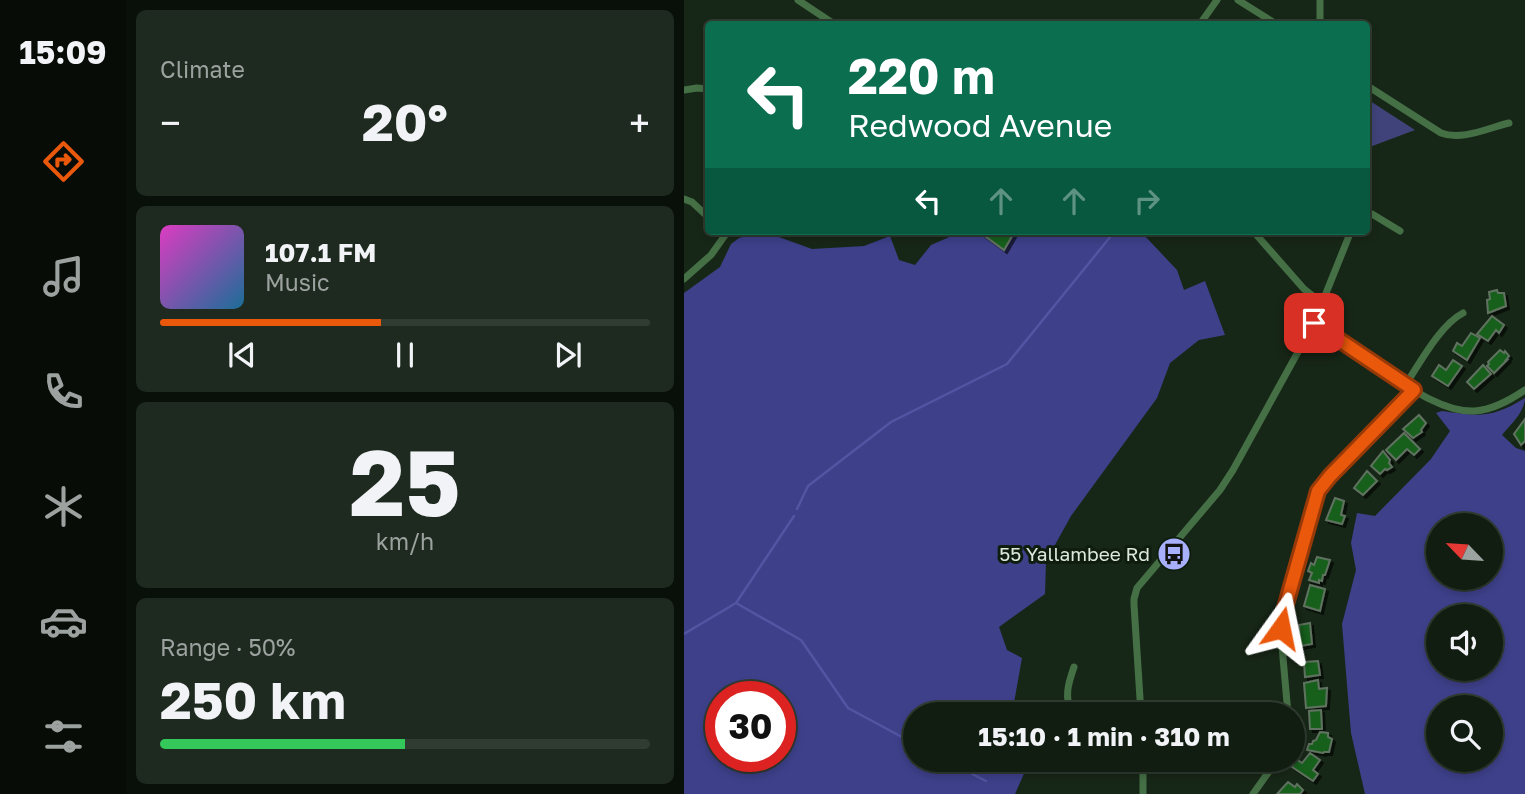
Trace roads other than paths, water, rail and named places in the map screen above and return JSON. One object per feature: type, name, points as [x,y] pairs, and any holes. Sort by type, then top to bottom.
[{"type":"street","points":[[798,0],[830,21]]},
{"type":"street","points":[[1202,21],[1217,0]]},
{"type":"street","points":[[1238,0],[1271,21]]},
{"type":"street","points":[[1320,0],[1320,21]]},
{"type":"street","points":[[1370,88],[1450,136],[1509,123]]},
{"type":"street","points":[[684,90],[705,89]]},
{"type":"street","points":[[684,199],[692,202],[705,214]]},
{"type":"street","points":[[1370,214],[1400,231]]},
{"type":"street","points":[[684,279],[711,255],[725,235]]},
{"type":"street","points":[[1257,235],[1304,289],[1323,304]]},
{"type":"street","points":[[1140,702],[1134,605],[1137,588],[1226,480],[1314,323],[1349,235]]},
{"type":"street","points":[[1406,384],[1444,328],[1463,313]]},
{"type":"street","points":[[1314,323],[1414,390],[1448,406],[1474,411],[1501,404],[1525,390]]},
{"type":"street","points":[[1287,702],[1281,635],[1283,615],[1316,497],[1325,481],[1414,390]]},
{"type":"street","points":[[1068,702],[1066,696],[1074,667]]},
{"type":"street","points":[[1142,772],[1143,794]]},
{"type":"street","points":[[1253,794],[1269,772]]},
{"type":"waterway","points":[[797,509],[808,486],[891,422],[1007,364],[1112,235]]},
{"type":"waterway","points":[[684,634],[736,603],[794,516]]},
{"type":"waterway","points":[[736,603],[801,640],[848,708],[903,738]]},
{"type":"waterway","points":[[968,772],[986,781]]},
{"type":"place","name":"55 Yallambee Rd","points":[[1174,554]]}]
